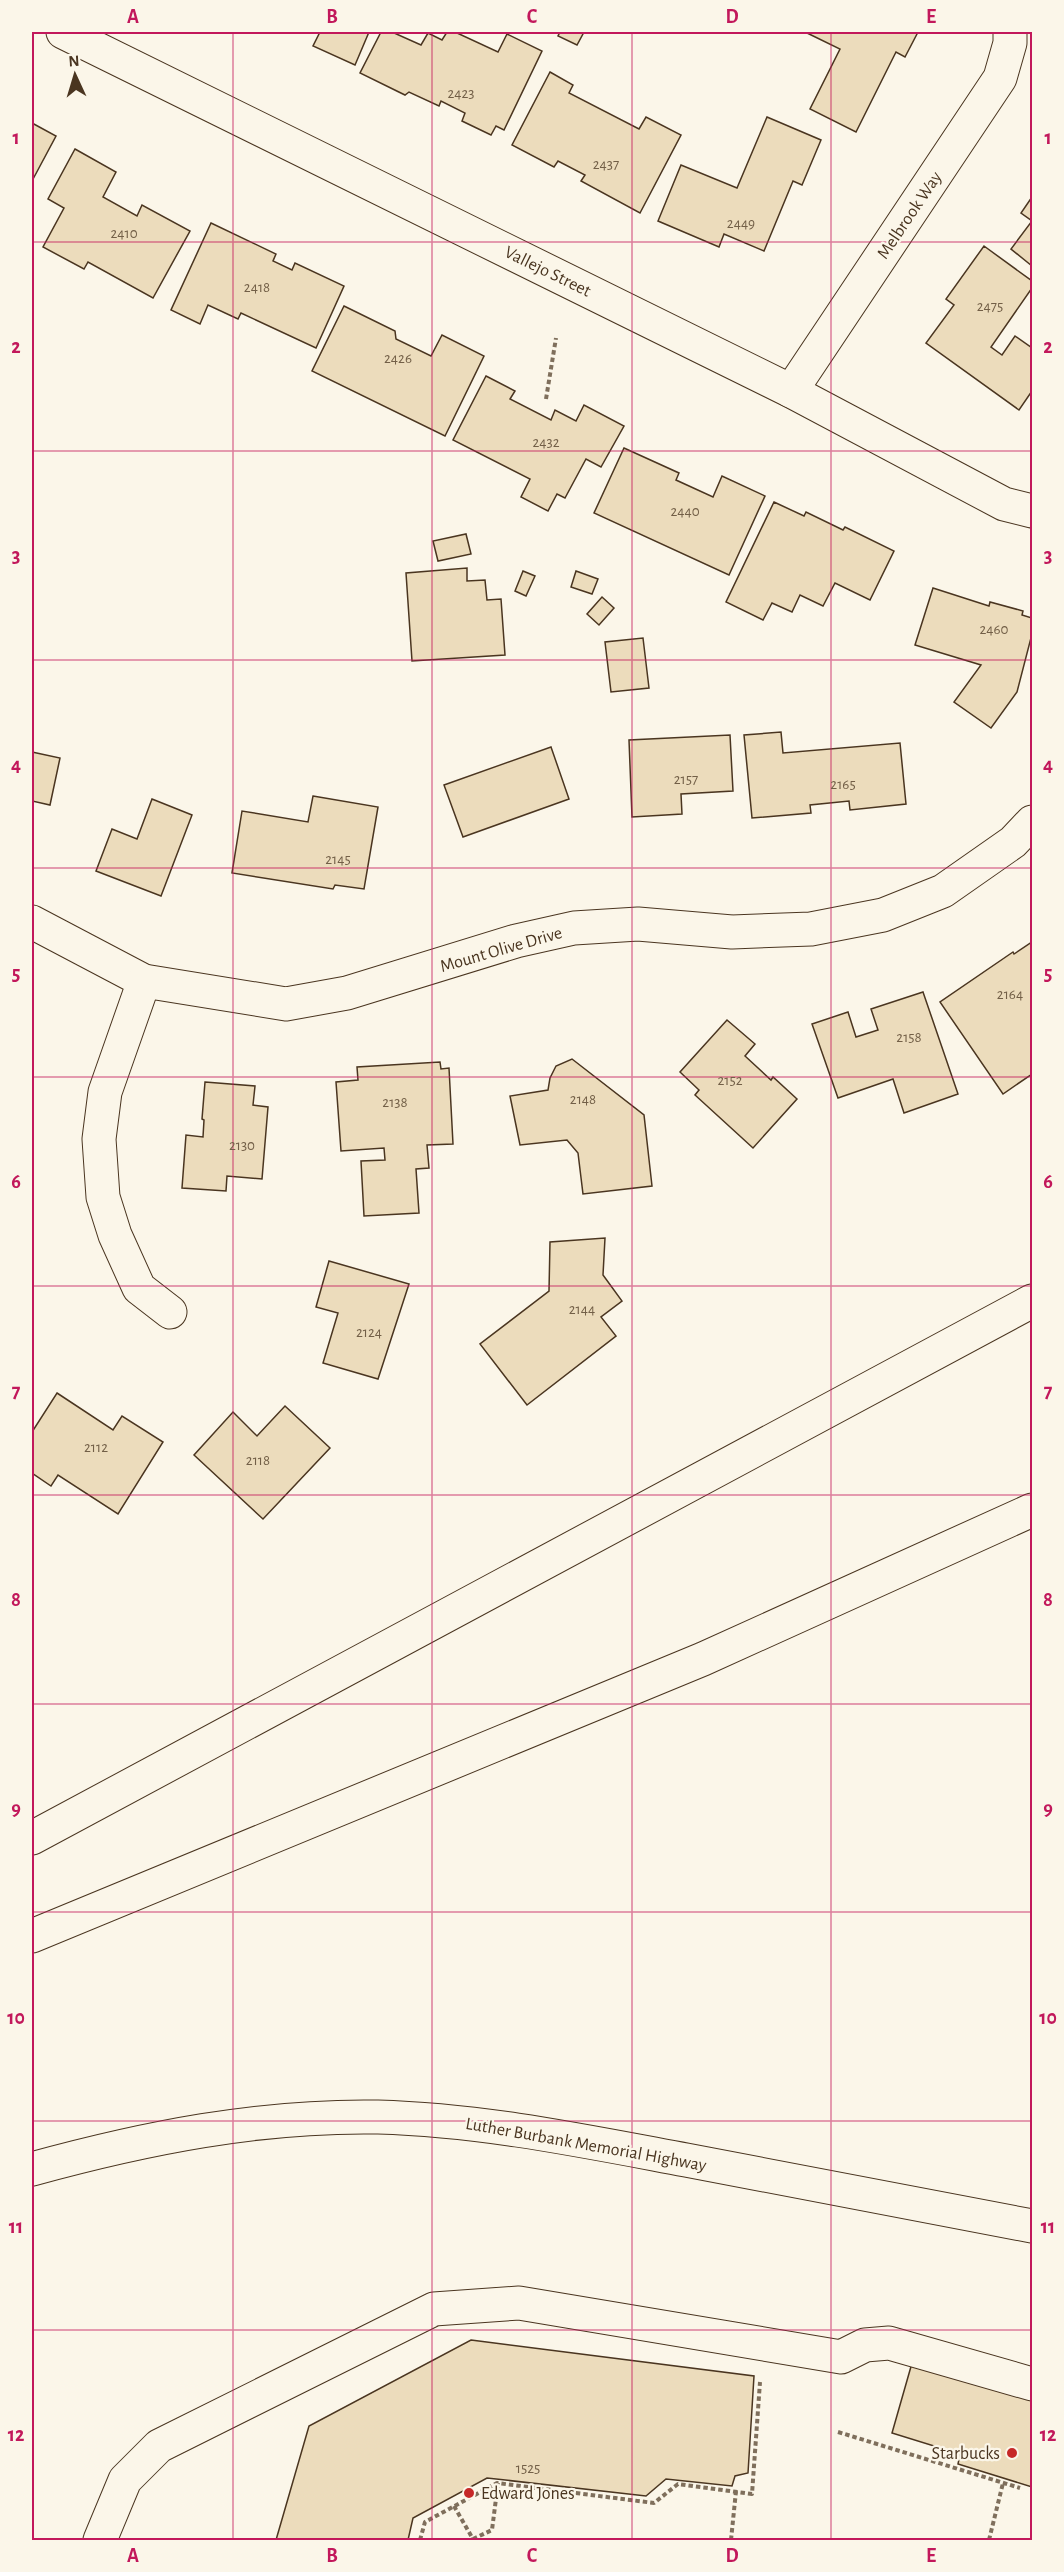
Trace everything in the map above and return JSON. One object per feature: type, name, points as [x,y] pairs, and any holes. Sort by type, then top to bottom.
[{"type":"main road","name":"Vallejo Street","points":[[63,32],[791,391],[1004,504],[1032,511]]},
{"type":"main road","name":"Melbrook Way","points":[[791,391],[1000,78],[1010,43],[1010,32]]},
{"type":"main road","name":"Mount Olive Drive","points":[[32,922],[144,981],[286,1004],[347,993],[516,941],[574,928],[638,924],[732,932],[811,929],[884,915],[943,891],[1013,842],[1032,822]]},
{"type":"main road","points":[[144,981],[105,1092],[99,1139],[102,1186],[103,1197],[115,1234],[139,1288],[170,1312]]},
{"type":"main road","points":[[32,1839],[1027,1306]]},
{"type":"main road","points":[[32,1936],[703,1659],[1032,1510]]},
{"type":"main road","name":"Luther Burbank Memorial Highway","points":[[32,2169],[129,2143],[246,2123],[312,2118],[419,2120],[501,2127],[553,2135],[1032,2226]]},
{"type":"main road","points":[[100,2541],[125,2480],[159,2446],[434,2309],[519,2303],[841,2357],[866,2345],[889,2343],[1032,2384]]},
{"type":"path","points":[[546,399],[556,338]]},
{"type":"path","points":[[422,2540],[425,2522],[498,2483],[654,2503],[678,2484],[752,2494],[763,2344]]},
{"type":"path","points":[[838,2432],[1020,2488]]},
{"type":"path","points":[[989,2541],[1003,2482]]},
{"type":"path","points":[[454,2506],[472,2540],[492,2530],[498,2483]]},
{"type":"path","points":[[731,2541],[736,2492]]},
{"type":"building","points":[[320,32],[369,32],[355,65],[313,46]]},
{"type":"building","points":[[381,32],[392,32],[421,45],[428,33],[442,40],[447,32],[455,32],[498,52],[507,34],[542,51],[504,130],[496,126],[491,135],[462,121],[465,113],[441,101],[439,106],[409,92],[405,95],[360,73]]},
{"type":"building","points":[[560,32],[584,32],[577,45],[558,36]]},
{"type":"building","points":[[805,32],[918,32],[905,57],[896,52],[856,132],[810,109],[840,49]]},
{"type":"building","points":[[550,72],[573,85],[569,93],[639,129],[646,117],[681,135],[640,213],[581,181],[585,175],[558,161],[554,167],[512,145]]},
{"type":"building","points":[[767,117],[821,140],[802,185],[793,181],[764,251],[724,234],[719,247],[658,221],[681,165],[737,188]]},
{"type":"building","points":[[32,123],[56,136],[32,181]]},
{"type":"building","points":[[75,149],[116,172],[103,197],[137,216],[142,205],[190,231],[153,298],[88,262],[84,269],[43,247],[64,208],[48,199]]},
{"type":"building","points":[[1032,197],[1032,221],[1021,213]]},
{"type":"building","points":[[1032,221],[1032,266],[1011,249]]},
{"type":"building","points":[[211,223],[276,254],[273,261],[292,270],[295,263],[344,286],[316,348],[241,313],[238,319],[208,305],[200,324],[171,310]]},
{"type":"building","points":[[984,246],[1032,281],[1032,288],[991,347],[1002,355],[1015,336],[1032,348],[1032,391],[1019,410],[926,343],[954,305],[946,299]]},
{"type":"building","points":[[344,306],[395,331],[396,339],[431,356],[442,335],[484,356],[445,436],[312,371]]},
{"type":"building","points":[[486,376],[515,391],[510,399],[551,420],[555,410],[576,421],[584,405],[624,426],[601,467],[586,459],[565,498],[557,494],[548,511],[521,497],[530,479],[453,440]]},
{"type":"building","points":[[624,448],[679,473],[676,480],[713,497],[722,476],[765,496],[729,575],[594,513]]},
{"type":"building","points":[[774,502],[804,516],[806,512],[843,530],[845,527],[894,551],[870,600],[835,583],[823,606],[800,595],[792,612],[772,603],[763,620],[726,602]]},
{"type":"building","points":[[466,534],[471,554],[438,561],[433,541]]},
{"type":"building","points":[[467,568],[467,581],[485,580],[487,600],[501,599],[505,655],[412,661],[406,573]]},
{"type":"building","points":[[523,571],[535,576],[526,596],[515,591]]},
{"type":"building","points":[[576,571],[598,579],[592,594],[571,587]]},
{"type":"building","points":[[933,588],[989,606],[990,602],[1023,611],[1022,615],[1032,618],[1032,634],[1017,692],[991,728],[954,702],[981,665],[915,645]]},
{"type":"building","points":[[602,597],[614,608],[599,625],[587,614]]},
{"type":"building","points":[[643,638],[649,688],[611,692],[605,642]]},
{"type":"building","points":[[781,732],[783,753],[900,743],[906,804],[850,810],[849,801],[810,805],[811,813],[752,818],[744,735]]},
{"type":"building","points":[[730,735],[733,791],[681,794],[682,814],[632,817],[629,740]]},
{"type":"building","points":[[551,747],[569,799],[463,837],[444,785]]},
{"type":"building","points":[[32,752],[60,758],[50,805],[32,801]]},
{"type":"building","points":[[313,796],[378,807],[364,889],[335,885],[333,889],[232,873],[242,811],[308,822]]},
{"type":"building","points":[[152,799],[192,815],[161,896],[96,871],[112,829],[137,839]]},
{"type":"building","points":[[1032,942],[1032,1074],[1003,1094],[940,1002],[1013,952],[1014,954]]},
{"type":"building","points":[[923,992],[958,1094],[904,1113],[893,1079],[838,1098],[812,1024],[848,1012],[856,1037],[878,1030],[871,1009]]},
{"type":"building","points":[[727,1020],[755,1044],[745,1056],[771,1080],[773,1077],[797,1099],[753,1148],[695,1095],[699,1090],[680,1072]]},
{"type":"building","points":[[572,1059],[644,1115],[652,1186],[583,1194],[578,1153],[567,1140],[520,1145],[510,1096],[548,1090],[550,1078],[556,1066]]},
{"type":"building","points":[[440,1062],[441,1069],[449,1068],[453,1144],[427,1145],[429,1168],[416,1169],[419,1213],[364,1216],[361,1161],[385,1160],[384,1148],[341,1151],[336,1082],[358,1080],[357,1067]]},
{"type":"building","points":[[205,1082],[255,1086],[253,1105],[268,1107],[262,1179],[227,1176],[226,1191],[182,1188],[186,1135],[203,1137]]},
{"type":"building","points":[[605,1238],[603,1275],[622,1301],[601,1317],[616,1336],[527,1405],[480,1344],[549,1291],[550,1242]]},
{"type":"building","points":[[329,1261],[409,1284],[378,1379],[323,1363],[338,1313],[316,1307]]},
{"type":"building","points":[[57,1393],[113,1430],[122,1416],[163,1442],[118,1514],[58,1475],[51,1486],[32,1473],[32,1432]]},
{"type":"building","points":[[285,1406],[330,1448],[263,1519],[194,1455],[233,1412],[257,1436]]},
{"type":"building","points":[[471,2340],[754,2376],[748,2473],[735,2476],[732,2486],[666,2479],[646,2496],[487,2478],[413,2518],[408,2540],[276,2540],[309,2426]]},
{"type":"building","points":[[914,2356],[1032,2393],[1032,2487],[958,2464],[960,2454],[892,2433]]},
{"type":"place","name":"Starbucks","points":[[1012,2453]]},
{"type":"place","name":"Edward Jones","points":[[469,2493]]}]
